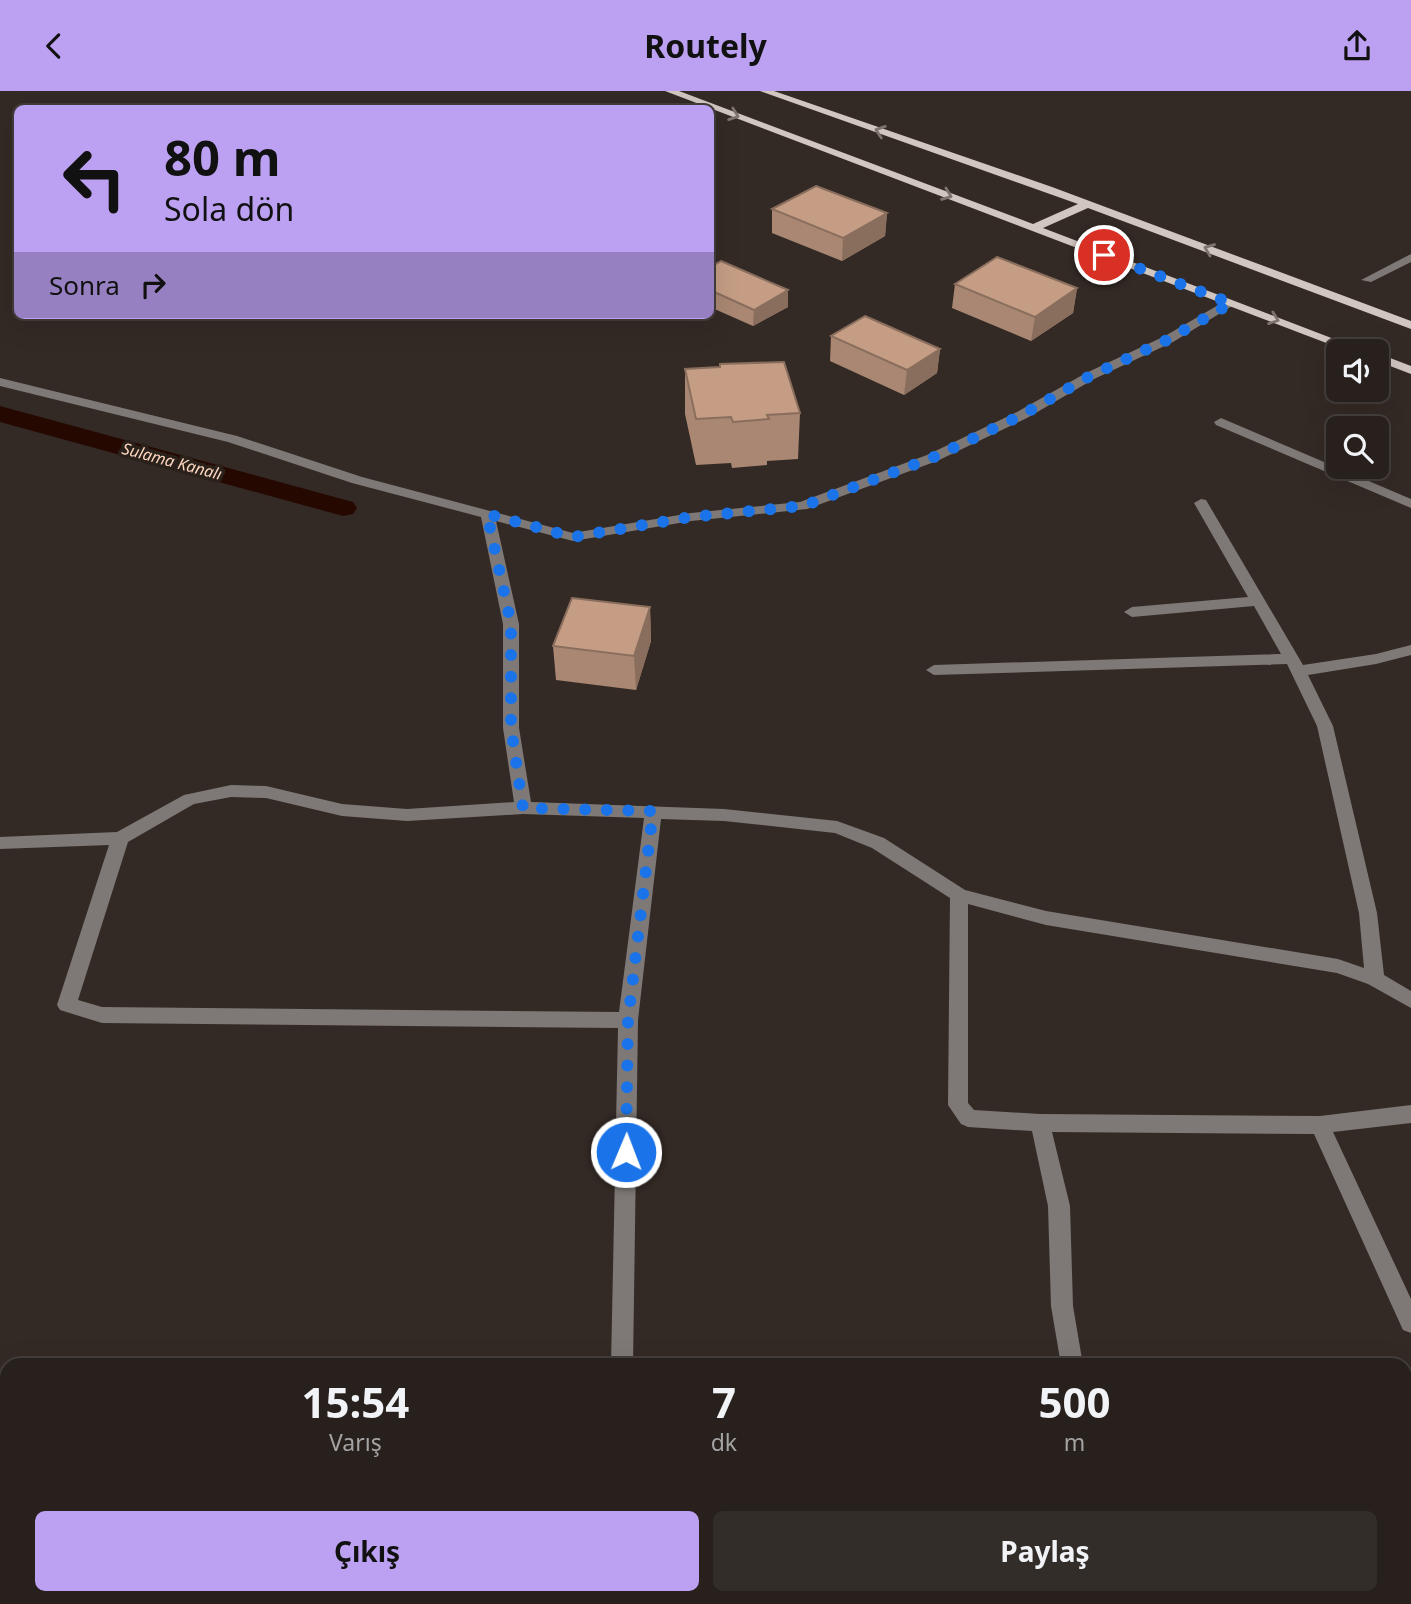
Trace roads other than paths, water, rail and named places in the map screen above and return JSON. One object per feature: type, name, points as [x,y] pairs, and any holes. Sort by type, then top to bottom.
[{"type":"main road","points":[[670,91],[707,105]]},
{"type":"main road","points":[[765,91],[1087,204],[1411,325]]},
{"type":"main road","points":[[714,108],[1327,339]]},
{"type":"main road","points":[[1034,228],[1087,204]]},
{"type":"main road","points":[[1389,362],[1411,370]]},
{"type":"street","points":[[1367,280],[1411,257]]},
{"type":"street","points":[[0,381],[61,399],[232,439],[357,479],[573,537],[691,517],[803,506],[932,458],[1022,415],[1090,376],[1169,339],[1231,303]]},
{"type":"street","points":[[1221,422],[1411,504]]},
{"type":"street","points":[[1201,503],[1295,665],[1325,726],[1368,913],[1375,979]]},
{"type":"street","points":[[487,514],[511,624],[511,728],[523,808]]},
{"type":"street","points":[[1132,612],[1258,601]]},
{"type":"street","points":[[934,670],[1295,665],[1376,659],[1411,650]]},
{"type":"street","points":[[0,843],[120,838],[190,799],[231,791],[266,792],[342,810],[407,815],[523,808],[653,811],[837,827],[878,843],[959,895],[1046,918],[1338,966],[1375,979],[1411,1000]]},
{"type":"street","points":[[622,1358],[628,1020],[653,811]]},
{"type":"street","points":[[120,838],[66,1005],[102,1015],[628,1020]]},
{"type":"street","points":[[959,895],[958,1105],[968,1118],[1040,1123],[1320,1125],[1411,1114]]},
{"type":"street","points":[[1040,1123],[1059,1206],[1062,1306],[1071,1358]]},
{"type":"street","points":[[1320,1125],[1411,1323]]},
{"type":"waterway","name":"Sulama Kanalı","points":[[0,414],[343,508]]}]
